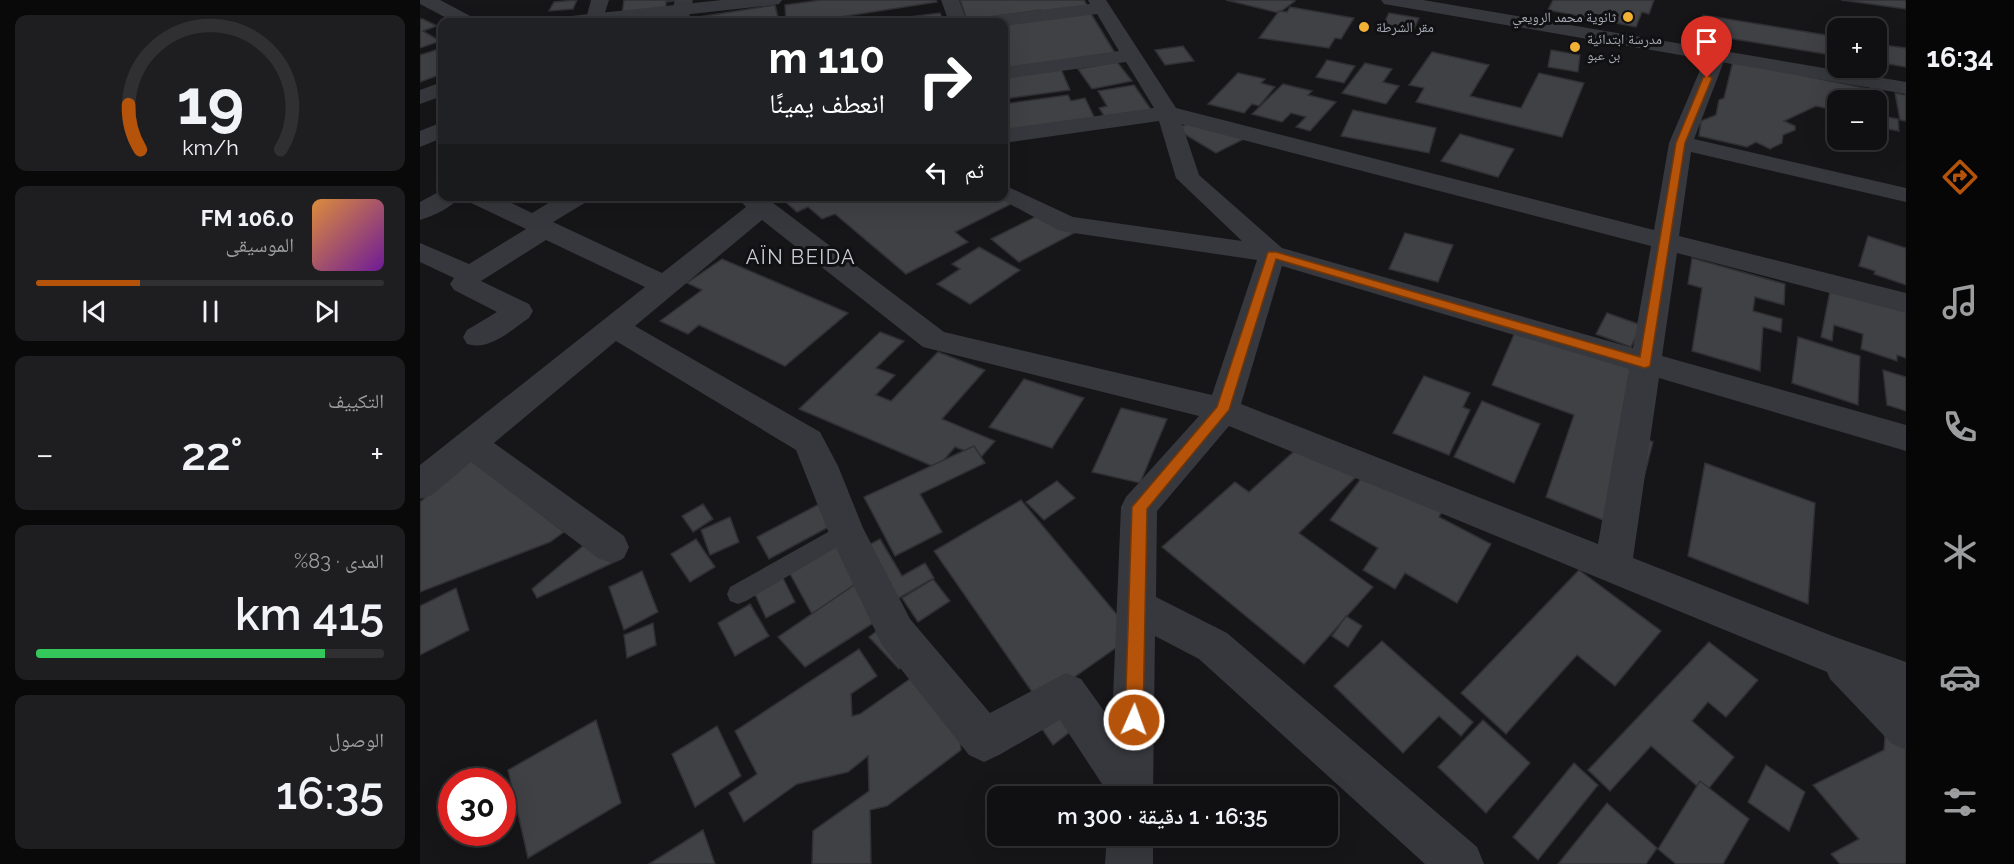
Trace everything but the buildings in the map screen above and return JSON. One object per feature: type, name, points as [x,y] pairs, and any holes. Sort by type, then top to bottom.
[{"type":"street","points":[[426,0],[460,18]]},
{"type":"street","points":[[595,18],[600,0]]},
{"type":"street","points":[[606,18],[773,0]]},
{"type":"street","points":[[950,0],[957,18]]},
{"type":"street","points":[[1390,0],[1602,34],[1906,88]]},
{"type":"street","points":[[1008,19],[1099,4],[1168,113],[1188,178],[1272,254]]},
{"type":"street","points":[[1008,73],[1131,55]]},
{"type":"street","points":[[1612,566],[1680,143],[1716,56]]},
{"type":"street","points":[[420,98],[438,90]]},
{"type":"street","points":[[1008,135],[1168,113],[1906,303]]},
{"type":"street","points":[[420,140],[438,131]]},
{"type":"street","points":[[1680,143],[1906,195]]},
{"type":"street","points":[[1008,194],[1067,224],[1272,254],[1906,438]]},
{"type":"street","points":[[420,212],[439,201]]},
{"type":"street","points":[[486,201],[666,286]]},
{"type":"street","points":[[478,337],[519,311],[464,284],[470,275],[572,201]]},
{"type":"street","points":[[420,485],[666,286],[756,201],[934,340],[1223,410],[1834,656],[1906,682]]},
{"type":"street","points":[[420,251],[470,275]]},
{"type":"street","points":[[1132,786],[1139,507],[1223,410],[1272,254]]},
{"type":"street","points":[[615,327],[808,441],[821,466],[846,531],[896,632],[984,740],[1066,693],[1128,786]]},
{"type":"street","points":[[471,444],[610,547]]},
{"type":"street","points":[[1137,608],[1213,646],[1460,864]]},
{"type":"street","points":[[1834,656],[1906,728]]},
{"type":"street","points":[[1129,864],[1130,846]]},
{"type":"lane","points":[[738,594],[846,531]]},
{"type":"place","name":"ثانوية محمد الرويعي","points":[[1628,17]]},
{"type":"place","name":"مقر الشرطة","points":[[1364,27]]},
{"type":"place","name":"مدرسة ابتدائية بن عبو","points":[[1575,47]]},
{"type":"district","name":"AÏN BEIDA","points":[[801,257]]},
{"type":"route","points":[[1134,720],[1139,507],[1223,410],[1272,254],[1645,363],[1680,143],[1707,78]]}]
